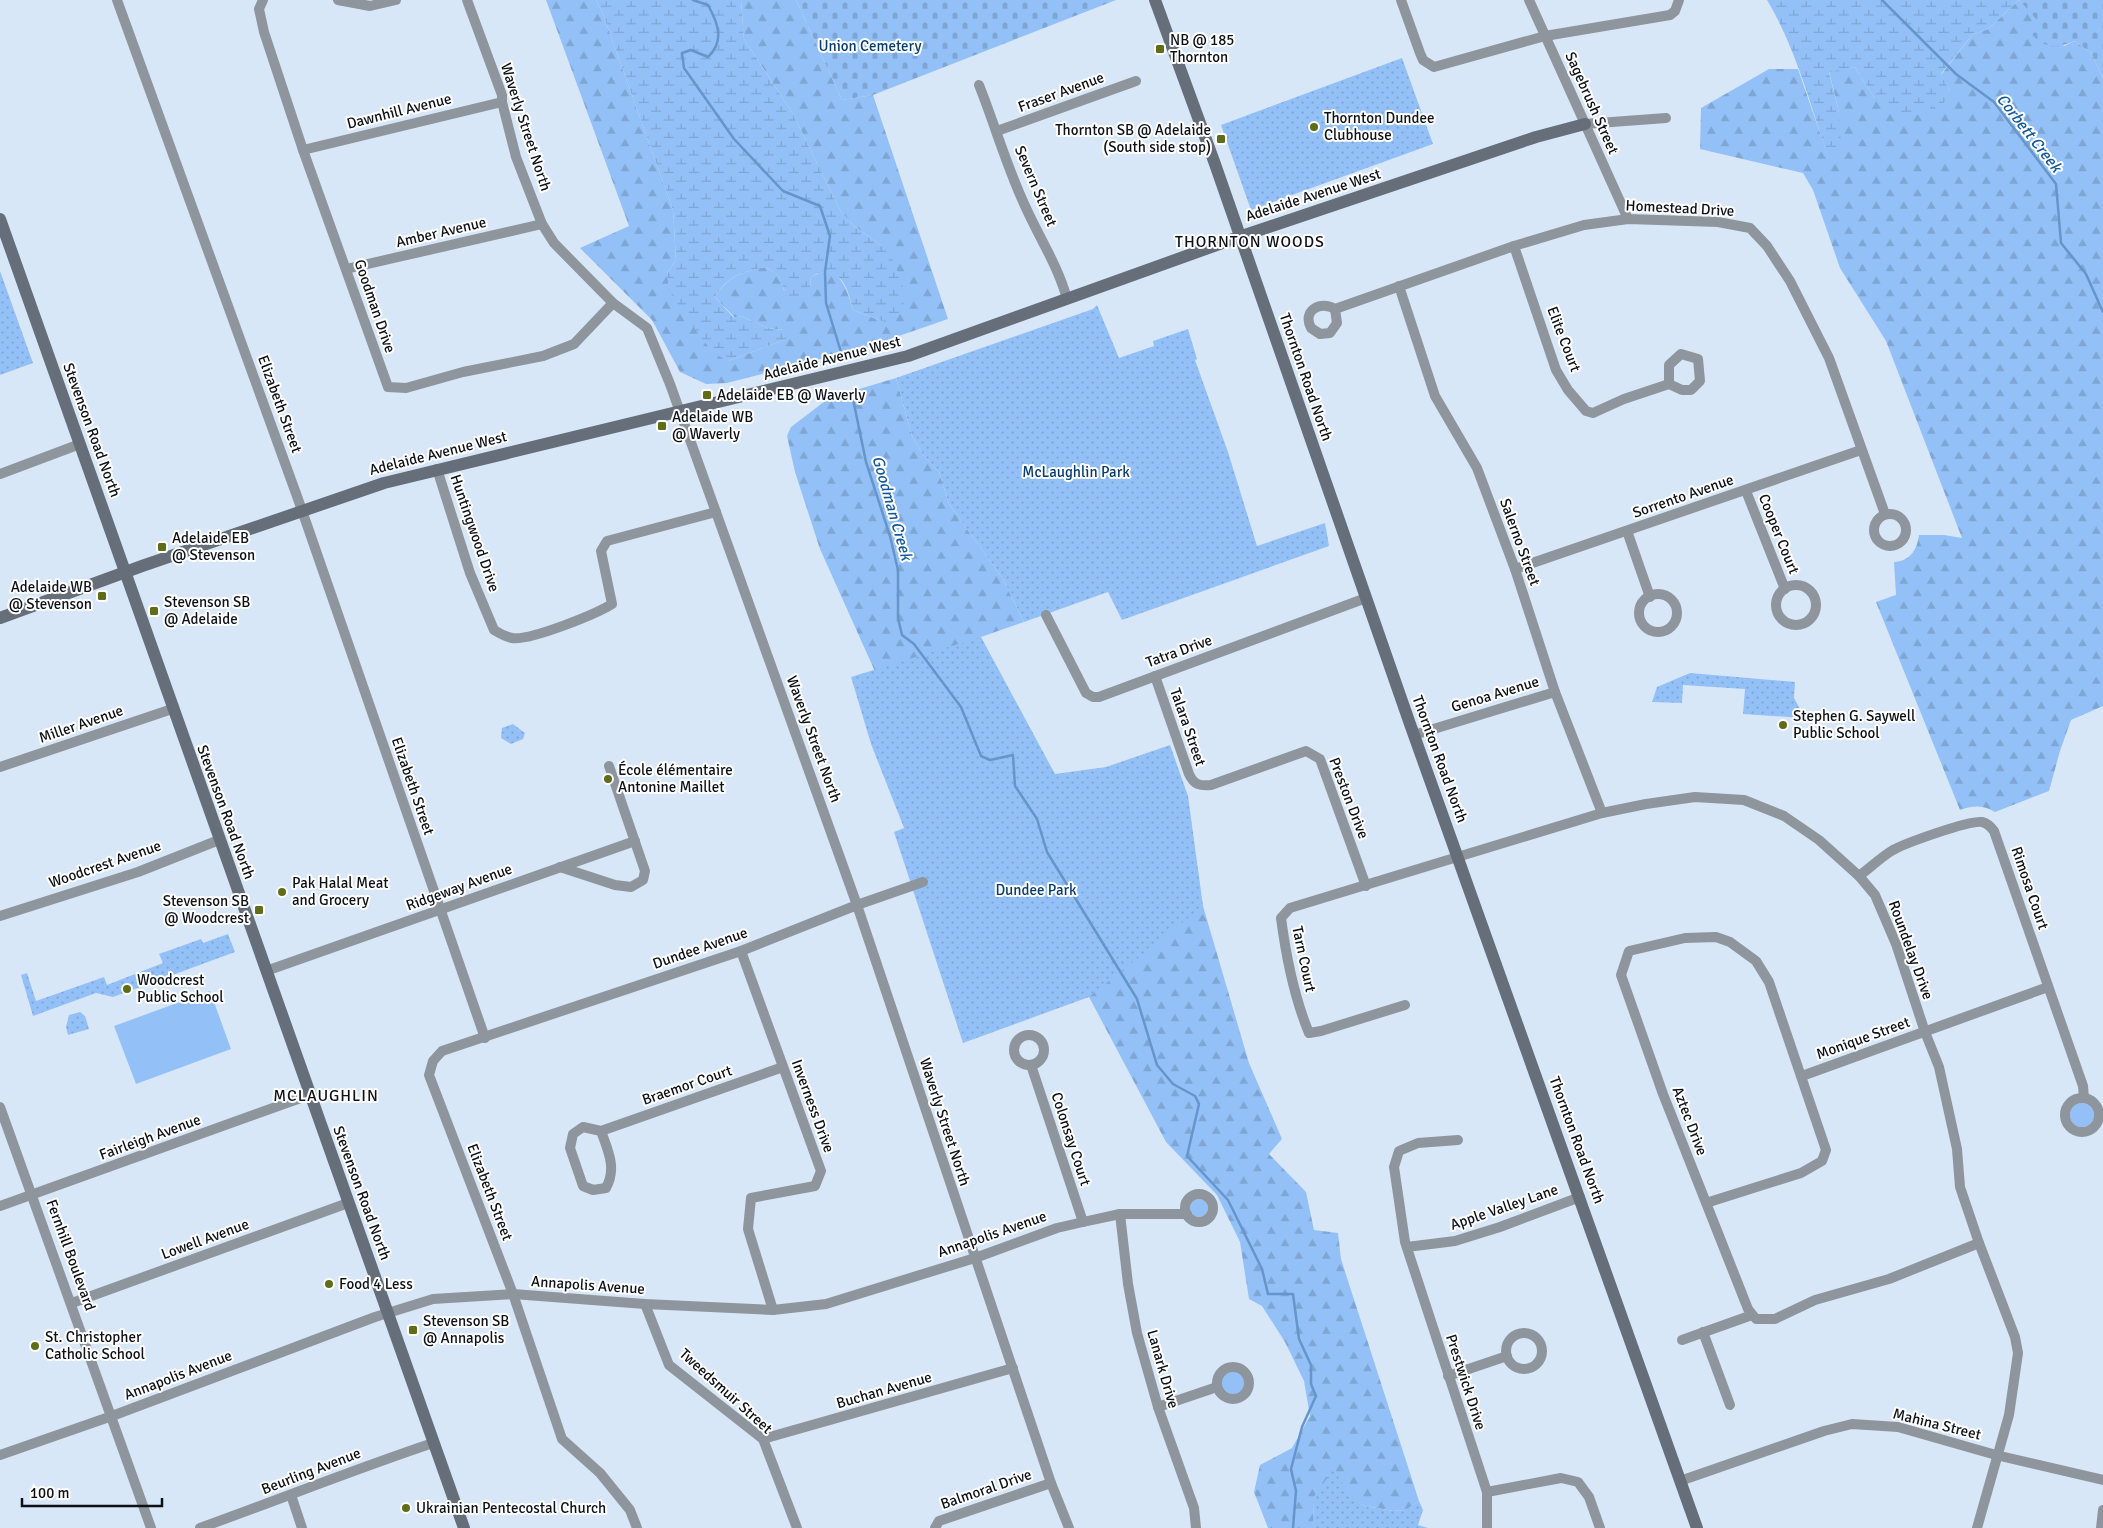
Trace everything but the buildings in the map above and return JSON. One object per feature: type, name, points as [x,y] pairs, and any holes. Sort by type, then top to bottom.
[{"type":"main road","name":"Thornton Road North","points":[[1155,0],[1414,735],[1697,1528]]},
{"type":"main road","name":"Adelaide Avenue West","points":[[0,618],[366,488],[437,469],[908,356],[1239,237],[1536,137],[1585,124]]},
{"type":"main road","name":"Stevenson Road North","points":[[0,219],[126,572],[172,709],[464,1528]]},
{"type":"street","name":"Elizabeth Street","points":[[117,0],[302,510],[485,1038],[442,1051],[433,1060],[429,1075],[513,1294],[562,1439],[600,1473],[630,1510],[637,1528]]},
{"type":"street","name":"Goodman Drive","points":[[263,0],[259,8],[264,32],[303,150],[388,387],[406,388],[464,372],[543,356],[574,344],[613,303]]},
{"type":"street","points":[[338,0],[370,6],[396,0]]},
{"type":"street","name":"Waverly Street North","points":[[467,0],[502,95],[502,102],[516,156],[542,224],[554,243],[613,303],[647,328],[680,411],[857,905],[1051,1483],[1069,1528]]},
{"type":"street","points":[[1400,0],[1423,60],[1434,66],[1545,36],[1670,15],[1675,11],[1679,0]]},
{"type":"street","name":"Sagebrush Street","points":[[1529,0],[1628,219]]},
{"type":"street","name":"Fraser Avenue","points":[[997,131],[1136,82]]},
{"type":"street","name":"Severn Street","points":[[979,85],[1026,208],[1056,266],[1067,299]]},
{"type":"street","name":"Dawnhill Avenue","points":[[303,150],[502,102]]},
{"type":"street","name":"Adelaide Avenue West","points":[[1585,124],[1666,118]]},
{"type":"street","name":"Homestead Drive","points":[[1335,309],[1514,246],[1584,225],[1628,219],[1718,222],[1750,228],[1767,246],[1790,281],[1829,358],[1860,450],[1885,514]]},
{"type":"street","name":"Amber Avenue","points":[[346,269],[542,224]]},
{"type":"street","name":"Elite Court","points":[[1514,246],[1556,370],[1568,390],[1586,411],[1593,413],[1624,399],[1669,384]]},
{"type":"street","name":"Salerno Street","points":[[1399,286],[1435,396],[1477,468],[1515,569],[1555,692],[1602,813]]},
{"type":"street","points":[[0,474],[80,444]]},
{"type":"street","name":"Sorrento Avenue","points":[[1515,569],[1746,491],[1860,450]]},
{"type":"street","name":"Huntingwood Drive","points":[[437,469],[470,573],[494,630],[512,638],[543,632],[599,612],[612,604],[601,550],[607,541],[716,512]]},
{"type":"street","name":"Cooper Court","points":[[1746,491],[1785,589]]},
{"type":"street","points":[[1627,531],[1650,597]]},
{"type":"street","name":"Cooper Court","points":[[1799,584],[1812,591],[1816,604],[1813,615],[1804,624],[1795,625],[1780,618],[1775,606],[1778,594],[1785,589],[1799,584]]},
{"type":"street","name":"Tatra Drive","points":[[1046,615],[1089,696],[1099,697],[1366,598]]},
{"type":"street","name":"Talara Street","points":[[1154,676],[1188,774],[1197,784]]},
{"type":"street","name":"Genoa Avenue","points":[[1414,735],[1555,692]]},
{"type":"street","name":"Miller Avenue","points":[[0,767],[172,709]]},
{"type":"street","name":"Preston Drive","points":[[1197,784],[1211,785],[1306,751],[1320,759],[1366,886]]},
{"type":"street","points":[[560,866],[615,885],[631,887],[642,880],[645,871],[609,766]]},
{"type":"street","name":"Roundelay Drive","points":[[1458,856],[1602,813],[1695,797],[1744,800],[1784,816],[1820,840],[1859,876],[1875,895],[1896,944],[1925,1032],[1940,1068],[1957,1149],[1960,1187],[1979,1243],[2015,1336],[2018,1353],[2009,1415],[1996,1455],[1977,1528]]},
{"type":"street","name":"Rimosa Court","points":[[1859,876],[1893,851],[1907,844],[1971,822],[1982,822],[1990,826],[1994,831],[2083,1086],[2084,1098]]},
{"type":"street","name":"Woodcrest Avenue","points":[[0,916],[138,872],[219,840]]},
{"type":"street","name":"Ridgeway Avenue","points":[[266,971],[635,841]]},
{"type":"street","name":"Tarn Court","points":[[1405,1005],[1309,1033],[1301,1013],[1283,938],[1281,918],[1290,908],[1458,856]]},
{"type":"street","name":"Dundee Avenue","points":[[485,1038],[741,951],[857,905],[923,882]]},
{"type":"street","name":"Aztec Drive","points":[[1752,1315],[1748,1310],[1663,1094],[1621,975],[1629,951],[1685,938],[1716,938],[1730,942],[1756,961],[1769,982],[1802,1076]]},
{"type":"street","name":"Inverness Drive","points":[[741,951],[821,1171],[815,1186],[751,1198],[748,1229],[773,1310]]},
{"type":"street","name":"Monique Street","points":[[1802,1076],[2048,987]]},
{"type":"street","name":"Colonsay Court","points":[[1032,1065],[1083,1222]]},
{"type":"street","name":"Braemor Court","points":[[601,1131],[611,1163],[612,1178],[606,1188],[593,1190],[584,1186],[570,1148],[573,1134],[583,1127],[601,1131],[783,1067]]},
{"type":"street","points":[[1706,1203],[1801,1173],[1822,1161],[1826,1150],[1802,1076]]},
{"type":"street","name":"Fairleigh Avenue","points":[[0,1206],[310,1094]]},
{"type":"street","name":"Fernhill Boulevard","points":[[0,1107],[72,1303],[151,1528]]},
{"type":"street","name":"Prestwick Drive","points":[[1458,1140],[1418,1143],[1399,1151],[1394,1167],[1407,1247],[1486,1492],[1487,1528]]},
{"type":"street","name":"Apple Valley Lane","points":[[1407,1247],[1455,1242],[1580,1196]]},
{"type":"street","name":"Lowell Avenue","points":[[72,1303],[348,1203]]},
{"type":"street","name":"Annapolis Avenue","points":[[0,1455],[112,1416],[388,1313],[433,1299],[513,1294],[645,1304],[773,1310],[826,1304],[975,1258],[1057,1228],[1120,1214],[1187,1214]]},
{"type":"street","name":"Lanark Drive","points":[[1120,1214],[1135,1325],[1158,1407],[1194,1508],[1196,1528]]},
{"type":"street","points":[[1682,1340],[1752,1315],[1756,1319],[1775,1319],[1815,1300],[1890,1279],[1979,1243]]},
{"type":"street","name":"Tweedsmuir Street","points":[[645,1304],[669,1365],[763,1440],[797,1528]]},
{"type":"street","points":[[1703,1332],[1730,1405]]},
{"type":"street","points":[[1448,1376],[1507,1356]]},
{"type":"street","name":"Buchan Avenue","points":[[763,1440],[1013,1368]]},
{"type":"street","points":[[1158,1407],[1217,1387]]},
{"type":"street","name":"Mahina Street","points":[[1680,1481],[1824,1431],[1852,1424],[1898,1428],[1996,1455],[2103,1480]]},
{"type":"street","name":"Beurling Avenue","points":[[200,1528],[291,1495],[349,1471],[433,1442]]},
{"type":"street","points":[[1486,1492],[1560,1478],[1578,1482],[1589,1497],[1600,1528]]},
{"type":"street","name":"Balmoral Drive","points":[[934,1528],[939,1521],[1051,1483]]},
{"type":"street","points":[[291,1495],[302,1528]]},
{"type":"street","points":[[2101,1528],[2103,1510]]},
{"type":"green space","points":[[546,0],[596,0],[603,14],[673,210],[676,260],[667,273],[728,361],[787,339],[784,330],[767,328],[741,316],[735,318],[715,297],[725,284],[736,276],[765,267],[781,279],[784,291],[810,286],[811,277],[821,273],[829,272],[835,274],[848,294],[853,310],[884,322],[882,246],[854,226],[841,212],[793,114],[744,39],[741,0],[796,0],[842,100],[873,95],[948,319],[867,347],[727,383],[706,384],[680,372],[652,320],[580,248],[629,226]]},
{"type":"green space","points":[[596,0],[741,0],[744,39],[793,114],[841,212],[854,226],[882,246],[893,260],[902,283],[905,300],[898,317],[884,322],[853,310],[848,291],[842,281],[833,274],[827,273],[818,273],[811,277],[809,294],[795,301],[789,300],[780,278],[765,267],[742,273],[730,279],[715,297],[734,318],[741,316],[767,328],[784,330],[788,335],[787,339],[728,361],[713,353],[669,291],[667,273],[676,260],[673,210],[603,14]]},
{"type":"green space","name":"Union Cemetery","points":[[796,0],[1116,0],[873,95],[842,100]]},
{"type":"green space","points":[[1767,0],[2019,0],[1988,29],[1972,35],[1941,74],[1950,91],[1949,100],[1902,122],[1875,99],[1855,67],[1829,72],[1839,112],[1841,144],[1829,160],[1795,58]]},
{"type":"green space","points":[[2019,0],[2064,46],[2075,41],[2091,53],[2103,78],[2103,706],[2071,720],[2049,791],[1995,812],[1978,806],[1960,810],[1876,602],[1896,595],[1894,562],[1900,561],[1912,554],[1919,535],[1944,535],[1962,538],[1886,341],[1840,268],[1813,190],[1803,173],[1700,149],[1701,108],[1769,69],[1798,69],[1829,159],[1839,112],[1829,71],[1855,67],[1875,99],[1950,91],[1941,75],[1972,35],[1988,29]]},
{"type":"green space","points":[[2019,0],[2103,0],[2103,78],[2091,53],[2075,41],[2050,46],[2034,37],[2029,31],[2036,19]]},
{"type":"green space","points":[[1402,58],[1433,144],[1251,210],[1221,125]]},
{"type":"green space","points":[[0,271],[33,363],[0,375]]},
{"type":"green space","name":"McLaughlin Park","points":[[1097,305],[1119,358],[1154,346],[1153,341],[1188,329],[1197,359],[1195,360],[1228,452],[1257,546],[1325,523],[1329,546],[1122,620],[1108,592],[1024,622],[1003,579],[949,504],[939,472],[923,455],[912,436],[896,378],[1093,309]]},
{"type":"green space","points":[[896,378],[912,436],[923,455],[939,472],[949,504],[1003,579],[1024,622],[981,637],[904,736],[820,549],[795,472],[787,436],[791,427],[829,398]]},
{"type":"green space","name":"Dundee Park","points":[[981,637],[1055,774],[1106,767],[1170,745],[1188,796],[1203,906],[1089,997],[963,1043],[894,832],[904,828],[871,744],[851,677]]},
{"type":"green space","points":[[1690,673],[1795,682],[1794,698],[1805,718],[1743,714],[1745,689],[1683,685],[1682,703],[1652,702],[1657,687]]},
{"type":"green space","points":[[513,724],[525,733],[523,739],[511,744],[501,738],[502,728]]},
{"type":"green space","points":[[1115,863],[1203,906],[1249,1063],[1282,1139],[1269,1154],[1306,1192],[1314,1230],[1338,1233],[1341,1259],[1419,1501],[1406,1510],[1393,1511],[1365,1506],[1352,1501],[1346,1490],[1313,1498],[1314,1528],[1268,1528],[1254,1492],[1260,1465],[1292,1448],[1310,1416],[1304,1381],[1285,1342],[1262,1306],[1249,1299],[1240,1242],[1217,1195],[1166,1142],[1089,997],[1053,885]]},
{"type":"green space","points":[[228,934],[235,952],[113,997],[96,993],[33,1016],[21,975],[27,973],[36,1001],[104,977],[107,985],[163,963],[159,954],[201,939],[203,943]]},
{"type":"green space","points":[[210,991],[231,1049],[136,1084],[114,1026]]},
{"type":"green space","points":[[80,1012],[85,1016],[89,1029],[68,1035],[66,1027],[69,1015]]},
{"type":"green space","points":[[2082,1103],[2091,1106],[2094,1115],[2091,1124],[2082,1127],[2073,1124],[2070,1115],[2073,1106]]},
{"type":"green space","points":[[1195,1199],[1203,1199],[1208,1204],[1206,1215],[1195,1217],[1190,1212],[1190,1204]]},
{"type":"green space","points":[[1233,1371],[1242,1374],[1245,1383],[1242,1392],[1233,1395],[1224,1392],[1221,1383],[1224,1374]]},
{"type":"green space","points":[[1334,1468],[1352,1500],[1365,1506],[1393,1511],[1405,1510],[1419,1501],[1423,1510],[1418,1525],[1428,1528],[1314,1528],[1313,1498]]},
{"type":"waterway","name":"Goodman Creek","points":[[693,0],[708,5],[715,18],[718,38],[717,45],[708,57],[691,50],[682,53],[684,68],[734,139],[783,191],[820,206],[830,236],[825,272],[826,303],[841,352]]},
{"type":"waterway","name":"Corbett Creek","points":[[1882,0],[1956,74],[1994,102],[2056,184],[2061,243],[2086,274],[2103,312]]},
{"type":"waterway","name":"Goodman Creek","points":[[853,399],[866,462],[890,536],[898,570],[898,618],[902,635],[914,644],[961,707],[981,756],[990,760],[1013,755],[1015,786],[1037,819],[1047,852],[1137,999],[1157,1065],[1173,1084],[1195,1096],[1199,1104],[1187,1156],[1228,1200],[1262,1269],[1268,1294],[1293,1294],[1299,1339],[1311,1365],[1311,1384],[1316,1396],[1302,1427],[1291,1469],[1296,1491],[1293,1528]]},
{"type":"place","name":"NB @ 185 Thornton","points":[[1160,49]]},
{"type":"place","name":"Thornton Dundee Clubhouse","points":[[1314,127]]},
{"type":"place","name":"Thornton SB @ Adelaide (South side stop)","points":[[1221,139]]},
{"type":"place","name":"Adelaide EB @ Waverly","points":[[707,395]]},
{"type":"place","name":"Adelaide WB @ Waverly","points":[[662,426]]},
{"type":"place","name":"Adelaide EB @ Stevenson","points":[[162,547]]},
{"type":"place","name":"Adelaide WB @ Stevenson","points":[[102,596]]},
{"type":"place","name":"Stevenson SB @ Adelaide","points":[[154,611]]},
{"type":"place","name":"Stephen G. Saywell Public School","points":[[1783,725]]},
{"type":"place","name":"École élémentaire Antonine Maillet","points":[[608,779]]},
{"type":"place","name":"Pak Halal Meat and Grocery","points":[[282,892]]},
{"type":"place","name":"Stevenson SB @ Woodcrest","points":[[259,910]]},
{"type":"place","name":"Woodcrest Public School","points":[[127,989]]},
{"type":"place","name":"Food 4 Less","points":[[329,1284]]},
{"type":"place","name":"Stevenson SB @ Annapolis","points":[[413,1330]]},
{"type":"place","name":"St. Christopher Catholic School","points":[[35,1346]]},
{"type":"place","name":"Ukrainian Pentecostal Church","points":[[406,1508]]},
{"type":"district","name":"THORNTON WOODS","points":[[1250,242]]},
{"type":"district","name":"MCLAUGHLIN","points":[[326,1096]]}]
